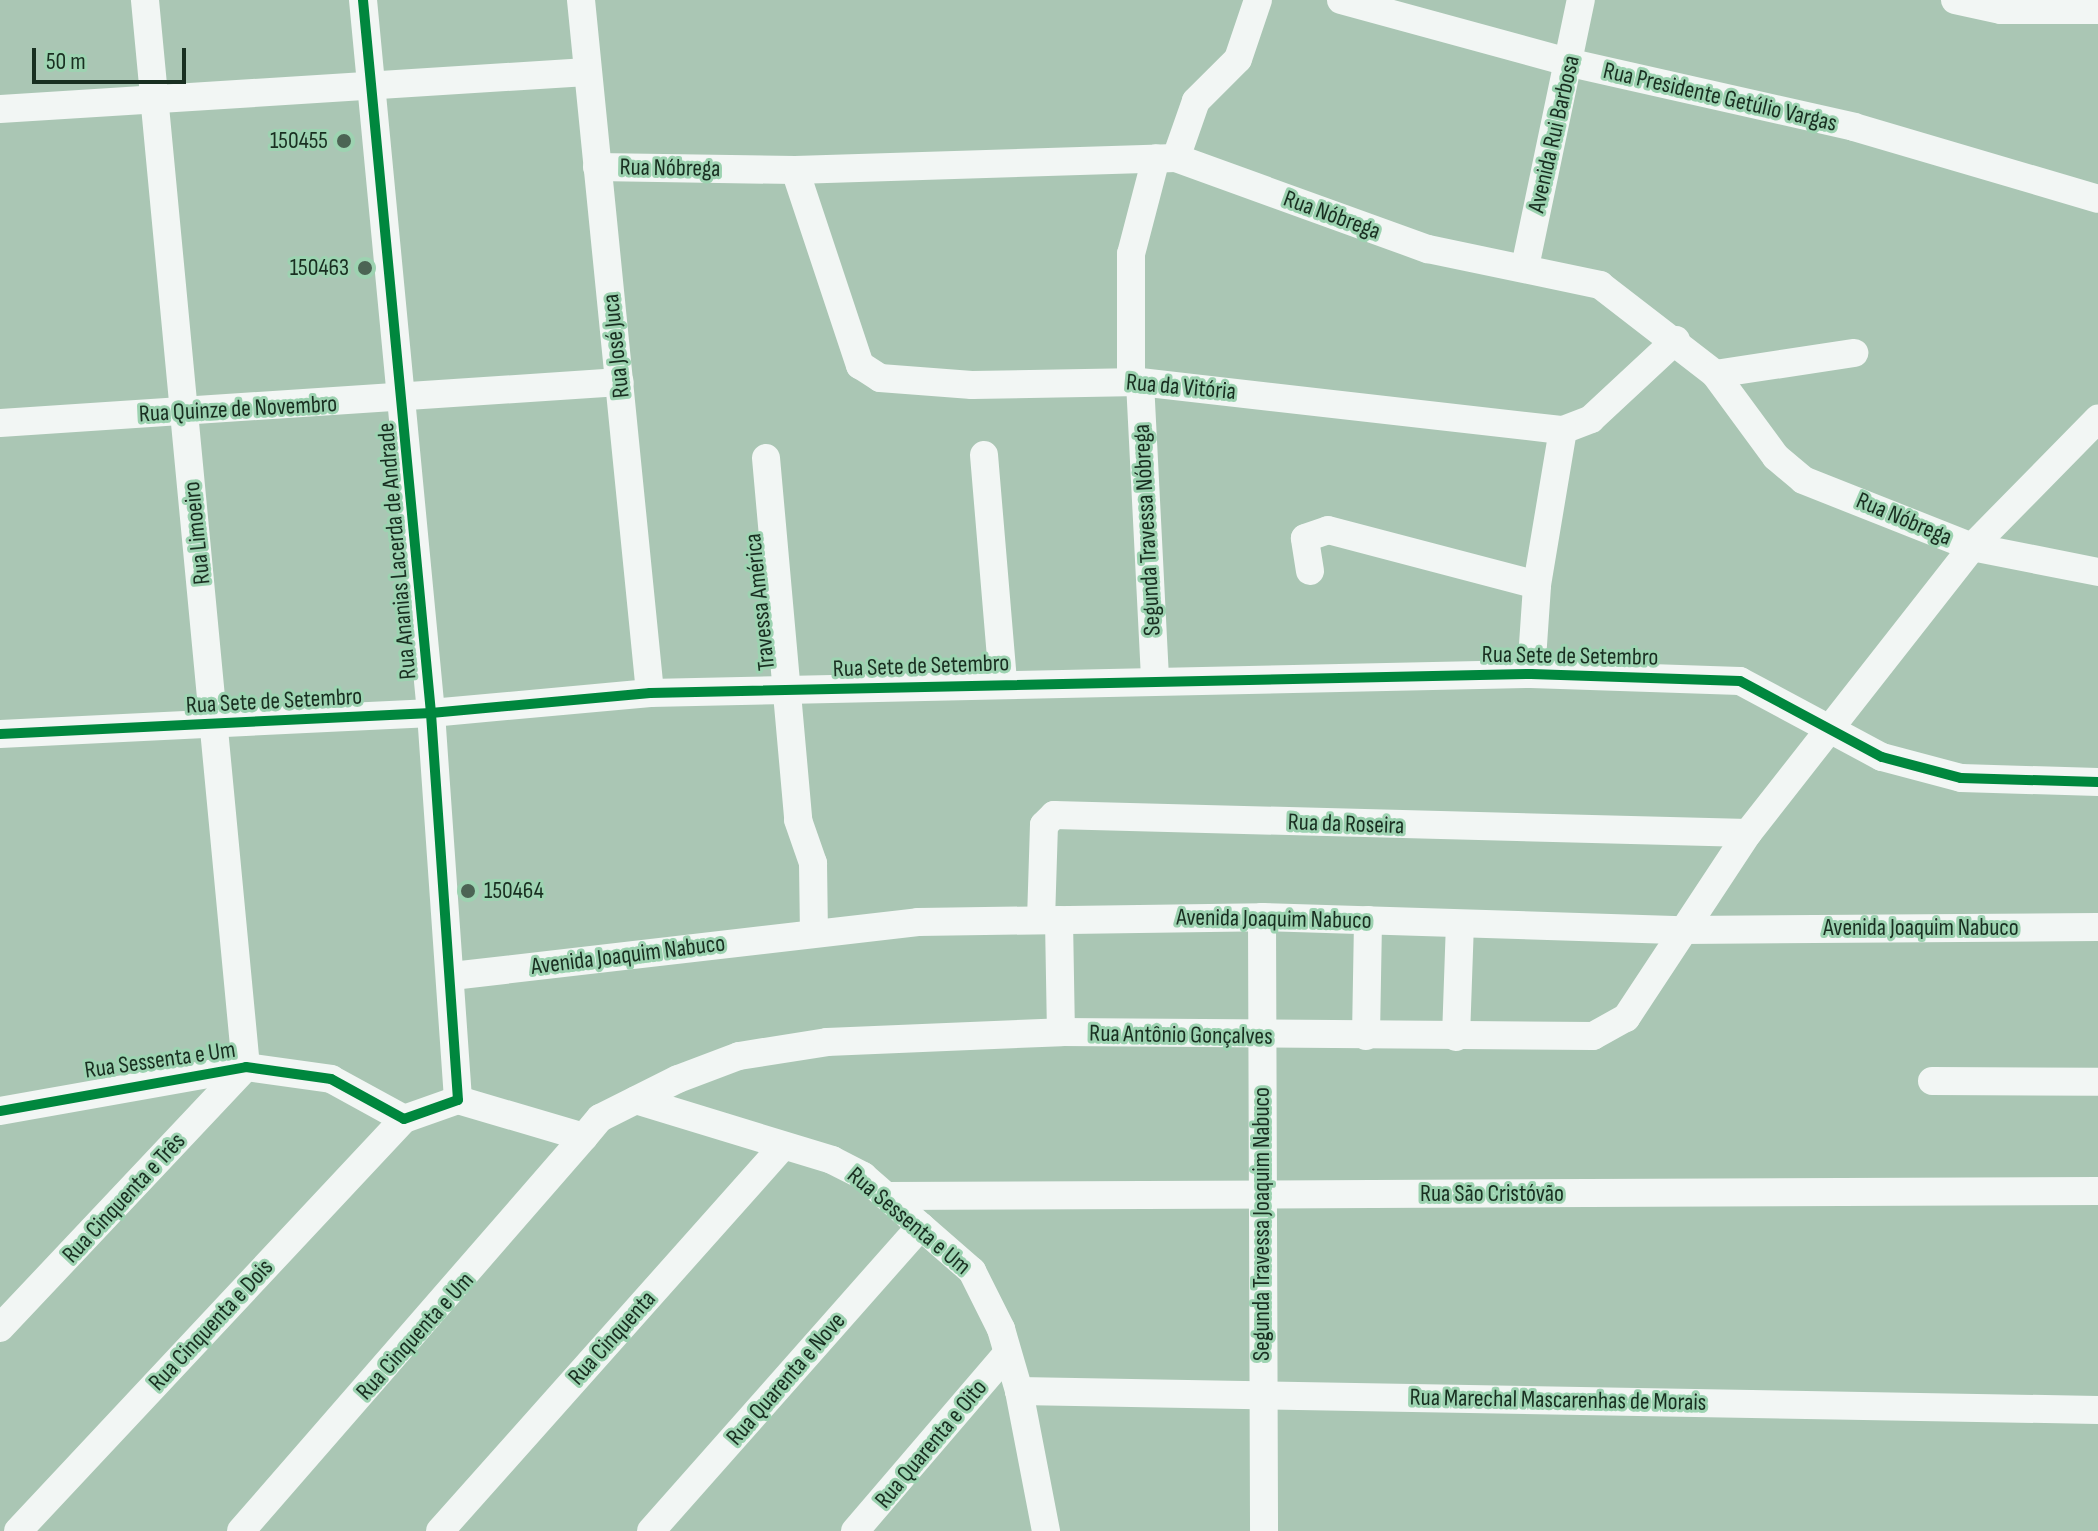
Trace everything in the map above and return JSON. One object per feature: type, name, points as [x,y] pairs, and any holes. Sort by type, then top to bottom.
[{"type":"street","name":"Rua Limoeiro","points":[[145,0],[157,101],[184,413],[218,724],[246,1067]]},
{"type":"street","name":"Rua Ananias Lacerda de Andrade","points":[[363,0],[431,713],[452,976],[458,1100]]},
{"type":"street","name":"Rua José Juca","points":[[581,0],[650,693]]},
{"type":"street","name":"Segunda Travessa Nóbrega","points":[[1155,679],[1131,254],[1166,158],[1196,101],[1238,59],[1258,0]]},
{"type":"street","name":"Rua Presidente Getúlio Vargas","points":[[1341,0],[1571,63],[1854,127],[2098,199]]},
{"type":"street","name":"Avenida Rui Barbosa","points":[[1525,267],[1571,63],[1581,0]]},
{"type":"street","points":[[1955,0],[2001,10],[2098,10]]},
{"type":"street","points":[[0,109],[587,72]]},
{"type":"street","name":"Rua Nóbrega","points":[[597,167],[795,170],[1166,158],[1428,249],[1525,267],[1623,296],[1715,374],[1788,471],[1972,547],[2098,572]]},
{"type":"street","name":"Rua da Vitória","points":[[795,170],[838,310],[869,374],[972,385],[1136,382],[1563,430]]},
{"type":"street","points":[[1531,674],[1537,585],[1563,430],[1591,419],[1676,340]]},
{"type":"street","points":[[1715,374],[1854,353]]},
{"type":"street","name":"Rua Quinze de Novembro","points":[[0,423],[403,399],[620,382]]},
{"type":"street","name":"Rua Antônio Gonçalves","points":[[636,1100],[739,1056],[786,1046],[1061,1032],[1262,1037],[1593,1036],[1626,1018],[1748,833],[1832,730],[1972,547],[2060,453],[2098,419]]},
{"type":"street","points":[[984,455],[1003,683]]},
{"type":"street","name":"Travessa América","points":[[766,458],[789,690],[798,820],[813,863],[814,932]]},
{"type":"street","points":[[1310,571],[1305,538],[1328,530],[1537,585]]},
{"type":"street","name":"Rua Sete de Setembro","points":[[0,734],[431,713],[650,693],[1155,679],[1531,674],[1740,681],[1832,730],[1857,748],[1961,778],[2098,782]]},
{"type":"street","name":"Rua da Roseira","points":[[1061,1032],[1044,825],[1054,815],[1748,833]]},
{"type":"street","name":"Avenida Joaquim Nabuco","points":[[452,976],[814,932],[1050,920],[1262,917],[1682,930],[2098,927]]},
{"type":"street","name":"Segunda Travessa Joaquim Nabuco","points":[[1262,917],[1264,1531]]},
{"type":"street","points":[[1366,1036],[1368,920]]},
{"type":"street","points":[[1456,1037],[1460,924]]},
{"type":"street","name":"Rua Sessenta e Um","points":[[0,1111],[246,1067],[331,1079],[404,1119]]},
{"type":"street","name":"Rua Cinquenta e Três","points":[[0,1328],[246,1067]]},
{"type":"street","points":[[1932,1081],[2098,1082]]},
{"type":"street","points":[[404,1119],[458,1100],[584,1137],[600,1118],[636,1100]]},
{"type":"street","name":"Rua Sessenta e Um","points":[[636,1100],[832,1160],[886,1196],[972,1271],[1001,1329],[1005,1356],[1019,1391],[1046,1531]]},
{"type":"street","name":"Rua Cinquenta e Dois","points":[[18,1531],[404,1119]]},
{"type":"street","name":"Rua Cinquenta e Um","points":[[241,1531],[584,1137]]},
{"type":"street","name":"Rua Cinquenta","points":[[440,1531],[783,1146]]},
{"type":"street","name":"Rua São Cristóvão","points":[[886,1196],[2098,1191]]},
{"type":"street","name":"Rua Quarenta e Nove","points":[[651,1531],[921,1226]]},
{"type":"street","name":"Rua Quarenta e Oito","points":[[855,1531],[1005,1356]]},
{"type":"street","name":"Rua Marechal Mascarenhas de Morais","points":[[1019,1391],[2098,1410]]},
{"type":"cycle path","points":[[0,1111],[246,1067],[331,1079],[404,1119],[458,1100],[431,713],[363,0]]},
{"type":"cycle path","points":[[0,734],[431,713],[650,693],[1531,674],[1740,681],[1882,757],[1961,778],[2098,782]]},
{"type":"place","name":"150455","points":[[344,141]]},
{"type":"place","name":"150463","points":[[365,268]]},
{"type":"place","name":"150464","points":[[468,891]]}]
